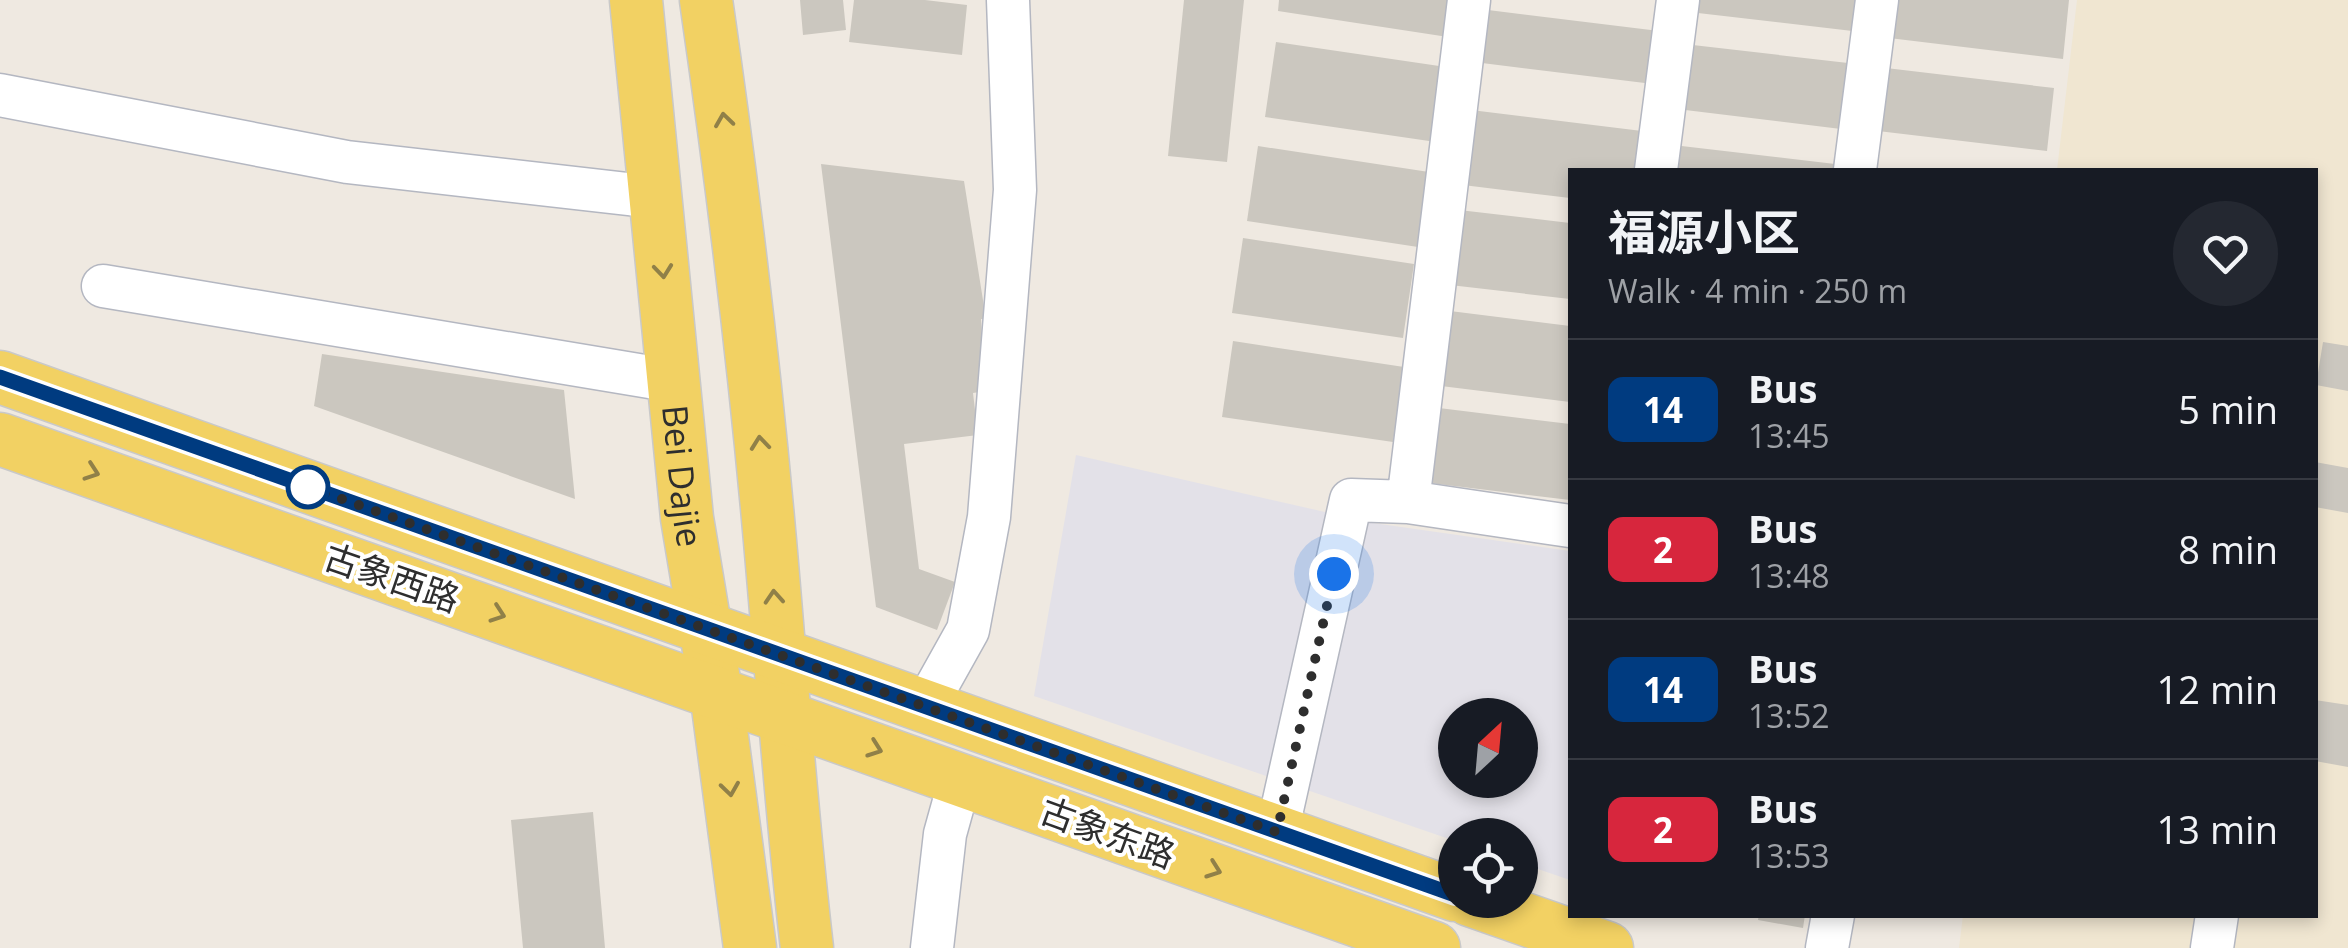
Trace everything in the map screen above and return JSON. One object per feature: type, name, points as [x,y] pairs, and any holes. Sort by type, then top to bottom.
[{"type":"main road","name":"Bei Dajie","points":[[636,0],[687,518],[716,692],[750,948]]},
{"type":"main road","points":[[706,0],[736,209],[790,802],[808,948]]},
{"type":"main road","name":"古象西路","points":[[0,377],[778,653]]},
{"type":"main road","name":"古象西路","points":[[0,440],[783,716]]},
{"type":"main road","name":"古象东路","points":[[778,653],[1438,889]]},
{"type":"main road","name":"古象东路","points":[[783,716],[1434,948]]},
{"type":"main road","points":[[1521,918],[1607,948]]},
{"type":"street","points":[[925,707],[968,630],[989,517],[1015,190],[1008,0]]},
{"type":"street","points":[[1408,502],[1469,0]]},
{"type":"street","points":[[1656,168],[1678,0]]},
{"type":"street","points":[[1856,168],[1877,0]]},
{"type":"street","points":[[0,95],[347,162],[654,197]]},
{"type":"street","points":[[104,286],[674,381]]},
{"type":"street","points":[[1277,832],[1351,500],[1408,502],[1568,526]]},
{"type":"street","points":[[932,948],[945,834],[960,780]]},
{"type":"street","points":[[1827,948],[1832,918]]},
{"type":"street","points":[[2212,948],[2217,918]]},
{"type":"shaded area","points":[[2077,0],[2348,0],[2348,948],[1959,948],[1963,918],[2318,918],[2318,168],[2057,168]]},
{"type":"shaded area","points":[[1076,455],[1373,523],[1568,551],[1568,879],[1538,869],[1538,818],[1438,818],[1438,835],[1034,696]]},
{"type":"building","points":[[800,0],[843,0],[846,30],[803,35]]},
{"type":"building","points":[[854,0],[925,0],[967,5],[962,55],[849,42]]},
{"type":"building","points":[[1184,0],[1244,0],[1227,162],[1168,156]]},
{"type":"building","points":[[1279,0],[1453,0],[1448,37],[1278,11]]},
{"type":"building","points":[[1699,0],[1864,0],[1861,32],[1698,13]]},
{"type":"building","points":[[1894,0],[2069,0],[2063,59],[1889,38]]},
{"type":"building","points":[[1488,10],[1659,31],[1653,84],[1482,63]]},
{"type":"building","points":[[1276,42],[1446,67],[1436,142],[1265,117]]},
{"type":"building","points":[[1684,44],[1848,63],[1841,129],[1677,109]]},
{"type":"building","points":[[1886,68],[2054,88],[2047,151],[1878,131]]},
{"type":"building","points":[[1471,110],[1642,131],[1638,168],[1568,168],[1568,198],[1463,185]]},
{"type":"building","points":[[1673,145],[1835,164],[1835,168],[1670,168]]},
{"type":"building","points":[[1258,146],[1429,172],[1418,247],[1247,221]]},
{"type":"building","points":[[821,164],[964,181],[986,319],[981,319],[985,391],[973,393],[978,435],[904,444],[919,569],[955,582],[937,630],[876,607]]},
{"type":"building","points":[[1459,210],[1568,223],[1568,299],[1450,285]]},
{"type":"building","points":[[1243,238],[1414,264],[1403,338],[1232,313]]},
{"type":"building","points":[[1450,311],[1568,326],[1568,402],[1441,386]]},
{"type":"building","points":[[1233,341],[1404,367],[1393,442],[1222,417]]},
{"type":"building","points":[[2323,342],[2348,346],[2348,391],[2318,385]]},
{"type":"building","points":[[322,354],[564,390],[575,499],[314,406]]},
{"type":"building","points":[[1439,408],[1568,424],[1568,500],[1430,483]]},
{"type":"building","points":[[2318,463],[2348,468],[2348,513],[2318,508]]},
{"type":"building","points":[[2318,700],[2348,705],[2348,767],[2318,762]]},
{"type":"building","points":[[593,812],[605,948],[523,948],[511,820]]},
{"type":"building","points":[[1758,918],[1805,918],[1803,928]]},
{"type":"bus line","name":"14","points":[[0,377],[1438,889]]},
{"type":"route","points":[[308,487],[1277,832],[1334,574]]}]
